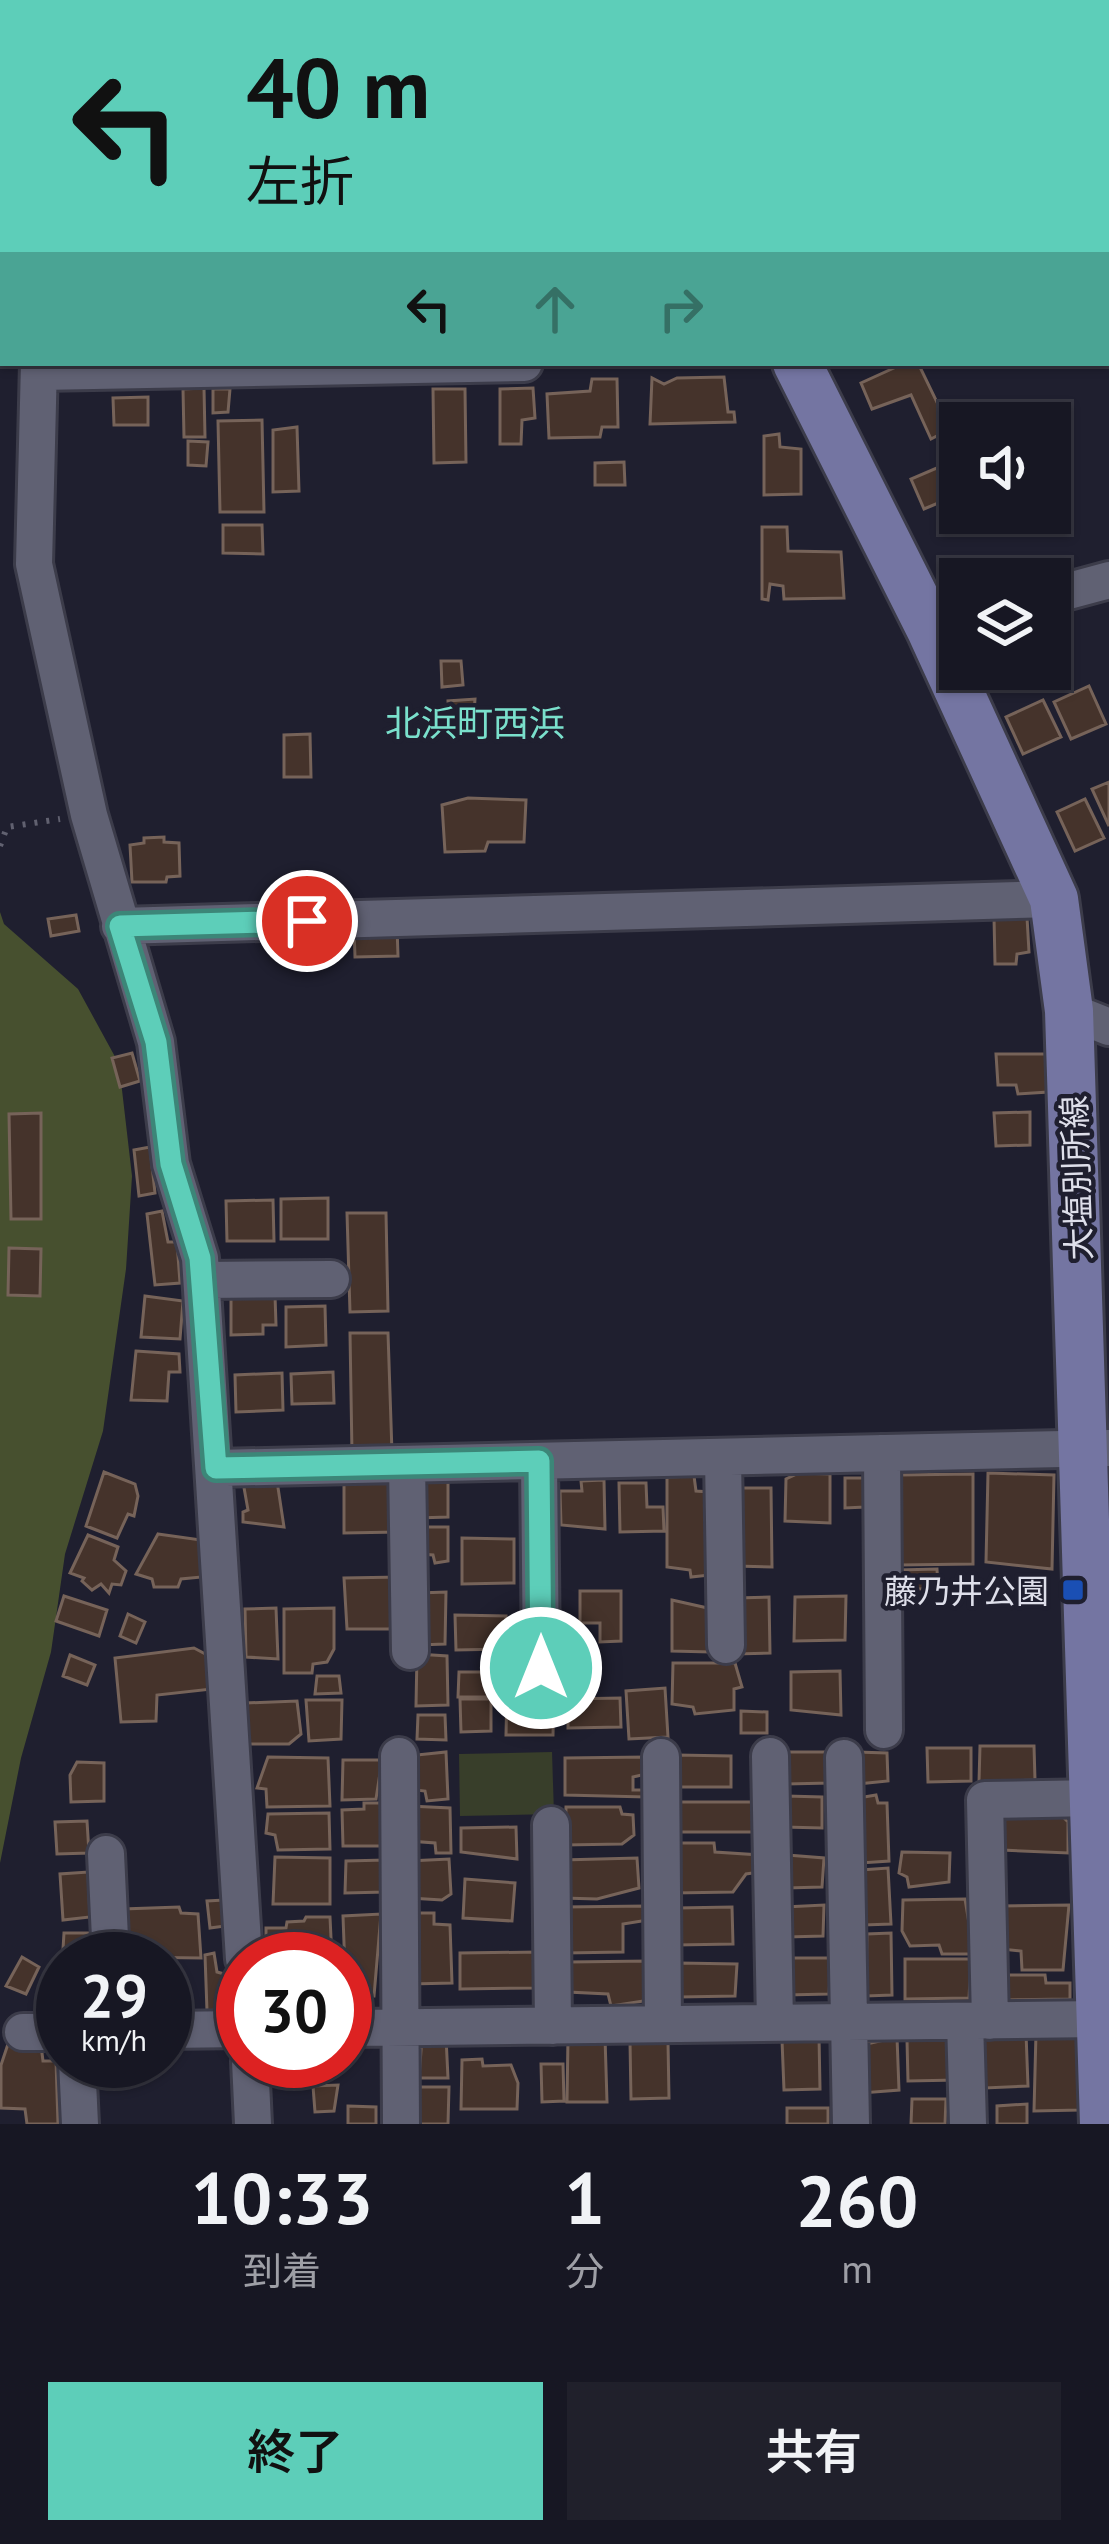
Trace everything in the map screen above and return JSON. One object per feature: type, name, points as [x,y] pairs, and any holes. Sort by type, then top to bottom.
[{"type":"main road","name":"大塩別所線","points":[[799,366],[939,614]]},
{"type":"main road","name":"大塩別所線","points":[[971,690],[1054,899],[1089,1019],[1098,1448],[1095,1798],[1104,2124]]},
{"type":"street","points":[[210,366],[39,368],[34,564],[89,814],[156,1042],[171,1164],[203,1280],[242,1932]]},
{"type":"street","points":[[1071,590],[1109,580]]},
{"type":"street","points":[[120,926],[1054,899]]},
{"type":"street","points":[[203,1280],[331,1279]]},
{"type":"street","points":[[216,1468],[1098,1448]]},
{"type":"street","points":[[882,1454],[884,1730]]},
{"type":"street","points":[[723,1457],[726,1645]]},
{"type":"street","points":[[517,1668],[541,1668],[539,1461]]},
{"type":"street","points":[[407,1464],[410,1651]]},
{"type":"street","points":[[399,1756],[401,2124]]},
{"type":"street","points":[[770,1756],[775,2023]]},
{"type":"street","points":[[661,1757],[663,2024]]},
{"type":"street","points":[[844,1759],[851,2124]]},
{"type":"street","points":[[968,2124],[985,1800],[1095,1798]]},
{"type":"street","points":[[551,1826],[553,2026]]},
{"type":"street","points":[[106,1854],[110,1932]]},
{"type":"street","points":[[372,2028],[1101,2019]]},
{"type":"street","points":[[23,2032],[36,2032]]},
{"type":"street","points":[[78,2088],[80,2124]]},
{"type":"street","points":[[252,2088],[254,2124]]},
{"type":"path","points":[[0,846],[7,827],[89,814]]},
{"type":"green space","points":[[0,912],[4,924],[78,989],[119,1064],[132,1176],[126,1269],[103,1431],[65,1554],[51,1652],[21,1758],[0,1863]]},
{"type":"green space","points":[[552,1752],[554,1814],[460,1816],[459,1754]]},
{"type":"building","points":[[898,366],[919,366],[939,406],[939,435],[931,439],[911,395],[872,409],[861,383]]},
{"type":"building","points":[[724,377],[728,412],[734,412],[735,422],[650,424],[652,378],[664,384],[677,378]]},
{"type":"building","points":[[592,379],[617,379],[618,427],[602,427],[600,437],[549,438],[547,394],[590,391]]},
{"type":"building","points":[[204,388],[205,437],[184,437],[183,389]]},
{"type":"building","points":[[533,388],[535,418],[522,420],[521,444],[500,444],[500,389]]},
{"type":"building","points":[[213,389],[230,389],[228,412],[213,413]]},
{"type":"building","points":[[433,389],[465,389],[466,462],[434,463]]},
{"type":"building","points":[[148,397],[148,425],[114,425],[113,398]]},
{"type":"building","points":[[262,420],[264,512],[220,512],[218,421]]},
{"type":"building","points":[[297,427],[299,491],[273,492],[273,430]]},
{"type":"building","points":[[779,434],[780,447],[801,449],[801,494],[764,495],[764,436]]},
{"type":"building","points":[[188,441],[208,442],[206,466],[188,465]]},
{"type":"building","points":[[624,462],[625,485],[595,485],[595,463]]},
{"type":"building","points":[[939,467],[939,503],[924,509],[911,479]]},
{"type":"building","points":[[223,525],[262,525],[263,554],[223,553]]},
{"type":"building","points":[[762,527],[787,527],[788,551],[841,552],[844,598],[784,599],[783,586],[770,584],[768,600],[762,599]]},
{"type":"building","points":[[441,661],[461,661],[463,685],[442,687]]},
{"type":"building","points":[[1089,686],[1106,724],[1071,739],[1054,702]]},
{"type":"building","points":[[475,699],[473,729],[449,729],[448,701]]},
{"type":"building","points":[[1043,700],[1061,737],[1023,754],[1006,717]]},
{"type":"building","points":[[310,734],[311,777],[284,777],[284,735]]},
{"type":"building","points":[[1109,782],[1109,826],[1092,789]]},
{"type":"building","points":[[468,798],[526,800],[524,842],[488,842],[485,851],[445,852],[442,805]]},
{"type":"building","points":[[1085,799],[1104,838],[1075,851],[1057,812]]},
{"type":"building","points":[[164,837],[164,842],[179,843],[180,876],[167,877],[166,882],[132,882],[130,845],[144,843],[144,838]]},
{"type":"building","points":[[76,915],[79,931],[51,936],[48,919]]},
{"type":"building","points":[[994,917],[1027,917],[1029,952],[1017,954],[1016,964],[995,964]]},
{"type":"building","points":[[397,927],[398,956],[355,957],[354,928]]},
{"type":"building","points":[[132,1053],[140,1081],[120,1087],[112,1058]]},
{"type":"building","points":[[996,1054],[1047,1054],[1048,1092],[1018,1094],[1016,1085],[998,1085]]},
{"type":"building","points":[[1030,1112],[1030,1145],[996,1146],[994,1113]]},
{"type":"building","points":[[41,1113],[41,1219],[11,1219],[9,1114]]},
{"type":"building","points":[[150,1147],[155,1193],[139,1196],[134,1150]]},
{"type":"building","points":[[328,1198],[328,1239],[281,1239],[281,1199]]},
{"type":"building","points":[[273,1200],[274,1241],[227,1241],[226,1201]]},
{"type":"building","points":[[162,1211],[168,1242],[177,1242],[180,1283],[155,1285],[147,1214]]},
{"type":"building","points":[[347,1213],[386,1213],[388,1311],[350,1312]]},
{"type":"building","points":[[9,1248],[41,1249],[40,1296],[8,1295]]},
{"type":"building","points":[[275,1295],[276,1325],[263,1325],[263,1334],[231,1335],[231,1296]]},
{"type":"building","points":[[145,1296],[183,1301],[180,1339],[141,1337]]},
{"type":"building","points":[[325,1306],[326,1345],[286,1347],[286,1307]]},
{"type":"building","points":[[350,1333],[388,1333],[392,1453],[352,1454]]},
{"type":"building","points":[[136,1351],[179,1354],[180,1372],[169,1372],[167,1401],[131,1400]]},
{"type":"building","points":[[333,1372],[334,1403],[292,1404],[291,1374]]},
{"type":"building","points":[[282,1373],[283,1410],[236,1412],[235,1375]]},
{"type":"building","points":[[104,1472],[135,1484],[138,1496],[134,1516],[128,1514],[117,1538],[86,1526]]},
{"type":"building","points":[[799,1473],[830,1474],[830,1523],[785,1521],[786,1479]]},
{"type":"building","points":[[988,1473],[1054,1475],[1052,1569],[986,1562]]},
{"type":"building","points":[[973,1474],[973,1564],[899,1565],[900,1475]]},
{"type":"building","points":[[694,1476],[696,1491],[710,1492],[710,1575],[691,1577],[690,1570],[667,1567],[667,1477]]},
{"type":"building","points":[[396,1477],[398,1532],[344,1533],[344,1479]]},
{"type":"building","points":[[845,1478],[865,1478],[865,1507],[845,1508]]},
{"type":"building","points":[[415,1480],[448,1482],[448,1517],[417,1518]]},
{"type":"building","points":[[604,1480],[605,1529],[561,1525],[560,1491],[582,1491],[581,1481]]},
{"type":"building","points":[[277,1481],[284,1527],[243,1522],[243,1512],[248,1510],[243,1482]]},
{"type":"building","points":[[619,1483],[646,1483],[647,1507],[663,1507],[664,1531],[620,1532]]},
{"type":"building","points":[[742,1488],[771,1488],[772,1567],[735,1566]]},
{"type":"building","points":[[419,1527],[448,1527],[448,1561],[435,1563],[433,1555],[419,1554]]},
{"type":"building","points":[[158,1534],[201,1540],[202,1577],[181,1579],[178,1587],[154,1587],[152,1579],[136,1574]]},
{"type":"building","points":[[88,1535],[118,1547],[114,1560],[126,1571],[121,1585],[112,1584],[109,1593],[101,1584],[92,1590],[84,1578],[70,1573]]},
{"type":"building","points":[[462,1538],[514,1539],[514,1583],[462,1584]]},
{"type":"building","points":[[937,1569],[938,1588],[900,1590],[899,1570]]},
{"type":"building","points":[[400,1577],[390,1629],[347,1629],[344,1578]]},
{"type":"building","points":[[580,1591],[621,1591],[621,1641],[600,1642],[600,1623],[580,1623]]},
{"type":"building","points":[[446,1592],[445,1644],[419,1645],[419,1593]]},
{"type":"building","points":[[64,1596],[107,1610],[99,1636],[56,1621]]},
{"type":"building","points":[[846,1596],[845,1640],[794,1641],[795,1597]]},
{"type":"building","points":[[769,1597],[770,1653],[736,1654],[737,1598]]},
{"type":"building","points":[[672,1600],[712,1609],[710,1652],[672,1651]]},
{"type":"building","points":[[276,1608],[278,1659],[246,1657],[245,1609]]},
{"type":"building","points":[[334,1608],[334,1649],[327,1662],[313,1664],[312,1673],[284,1673],[284,1609]]},
{"type":"building","points":[[128,1614],[145,1622],[136,1643],[120,1636]]},
{"type":"building","points":[[455,1615],[506,1616],[505,1649],[456,1650]]},
{"type":"building","points":[[194,1648],[209,1656],[212,1689],[157,1695],[156,1721],[121,1722],[115,1658]]},
{"type":"building","points":[[417,1654],[447,1656],[448,1705],[416,1706]]},
{"type":"building","points":[[70,1655],[95,1665],[87,1685],[63,1676]]},
{"type":"building","points":[[673,1663],[735,1663],[742,1687],[734,1689],[734,1710],[695,1714],[693,1707],[672,1704]]},
{"type":"building","points":[[840,1671],[841,1715],[791,1710],[791,1672]]},
{"type":"building","points":[[459,1672],[490,1672],[489,1697],[458,1697]]},
{"type":"building","points":[[317,1676],[339,1676],[341,1693],[315,1694]]},
{"type":"building","points":[[665,1688],[668,1737],[629,1739],[626,1691]]},
{"type":"building","points":[[507,1691],[554,1695],[553,1735],[506,1735]]},
{"type":"building","points":[[620,1698],[621,1727],[568,1728],[568,1699]]},
{"type":"building","points":[[460,1699],[491,1699],[491,1731],[461,1732]]},
{"type":"building","points":[[306,1700],[342,1700],[341,1739],[309,1741]]},
{"type":"building","points":[[297,1701],[301,1734],[289,1744],[247,1744],[246,1703]]},
{"type":"building","points":[[741,1711],[767,1712],[767,1733],[741,1733]]},
{"type":"building","points":[[418,1715],[445,1715],[446,1740],[417,1739]]},
{"type":"building","points":[[980,1746],[1034,1746],[1035,1780],[979,1782]]},
{"type":"building","points":[[927,1748],[971,1748],[971,1781],[928,1782]]},
{"type":"building","points":[[446,1752],[448,1799],[427,1801],[425,1791],[407,1789],[407,1756]]},
{"type":"building","points":[[785,1752],[827,1752],[830,1783],[786,1784]]},
{"type":"building","points":[[856,1752],[887,1753],[888,1781],[857,1784]]},
{"type":"building","points":[[676,1755],[731,1756],[731,1787],[677,1787]]},
{"type":"building","points":[[268,1757],[328,1758],[330,1806],[267,1807],[266,1789],[257,1788]]},
{"type":"building","points":[[646,1757],[646,1774],[633,1777],[633,1790],[646,1790],[646,1797],[565,1795],[565,1758]]},
{"type":"building","points":[[343,1760],[382,1760],[376,1799],[342,1800]]},
{"type":"building","points":[[77,1762],[104,1763],[104,1801],[71,1802],[70,1775]]},
{"type":"building","points":[[876,1795],[878,1803],[887,1803],[889,1861],[861,1863],[858,1798]]},
{"type":"building","points":[[786,1796],[822,1797],[822,1828],[784,1827]]},
{"type":"building","points":[[676,1802],[757,1802],[757,1832],[676,1832]]},
{"type":"building","points":[[364,1803],[382,1803],[382,1846],[343,1846],[342,1810],[364,1809]]},
{"type":"building","points":[[409,1806],[450,1808],[451,1853],[436,1853],[435,1843],[409,1841]]},
{"type":"building","points":[[566,1807],[620,1807],[622,1814],[633,1815],[634,1835],[622,1844],[565,1845]]},
{"type":"building","points":[[329,1813],[330,1849],[278,1850],[275,1835],[266,1833],[268,1814]]},
{"type":"building","points":[[1060,1814],[1068,1822],[1068,1853],[1002,1850],[1002,1815]]},
{"type":"building","points":[[87,1821],[89,1853],[57,1854],[55,1822]]},
{"type":"building","points":[[516,1827],[517,1859],[461,1852],[461,1828]]},
{"type":"building","points":[[674,1843],[714,1843],[715,1852],[760,1855],[760,1872],[746,1874],[733,1892],[674,1893]]},
{"type":"building","points":[[902,1852],[950,1853],[949,1882],[909,1887],[907,1877],[899,1873]]},
{"type":"building","points":[[787,1855],[824,1858],[822,1887],[786,1888]]},
{"type":"building","points":[[275,1857],[330,1858],[330,1904],[273,1904]]},
{"type":"building","points":[[637,1858],[639,1888],[597,1899],[563,1898],[562,1860]]},
{"type":"building","points":[[449,1859],[451,1894],[442,1900],[410,1898],[409,1861]]},
{"type":"building","points":[[385,1860],[385,1892],[345,1893],[346,1861]]},
{"type":"building","points":[[888,1868],[891,1924],[864,1925],[861,1870]]},
{"type":"building","points":[[88,1872],[90,1917],[63,1920],[60,1874]]},
{"type":"building","points":[[465,1879],[515,1883],[512,1921],[463,1918]]},
{"type":"building","points":[[965,1899],[974,1954],[942,1954],[939,1945],[910,1946],[902,1931],[903,1900]]},
{"type":"building","points":[[224,1900],[225,1926],[210,1928],[207,1901]]},
{"type":"building","points":[[824,1905],[823,1936],[787,1937],[785,1907]]},
{"type":"building","points":[[1069,1905],[1063,1970],[1022,1970],[1021,1951],[1001,1949],[999,1906]]},
{"type":"building","points":[[646,1906],[648,1920],[623,1924],[623,1952],[565,1953],[564,1907]]},
{"type":"building","points":[[179,1907],[181,1913],[198,1914],[201,1958],[192,1958],[192,1932],[124,1932],[123,1909]]},
{"type":"building","points":[[732,1907],[733,1944],[677,1945],[677,1908]]},
{"type":"building","points":[[409,1913],[434,1913],[434,1924],[450,1925],[452,1983],[411,1984]]},
{"type":"building","points":[[381,1914],[374,1996],[372,1932],[344,1932],[343,1916]]},
{"type":"building","points":[[306,1917],[330,1917],[331,1932],[266,1932],[266,1928],[286,1928],[287,1922]]},
{"type":"building","points":[[891,1933],[892,1995],[866,1996],[867,1934]]},
{"type":"building","points":[[538,1952],[536,1988],[460,1989],[460,1953]]},
{"type":"building","points":[[214,1953],[216,2011],[207,2011],[205,1955]]},
{"type":"building","points":[[22,1957],[36,1965],[26,1994],[6,1986]]},
{"type":"building","points":[[786,1958],[831,1958],[829,1994],[786,1995]]},
{"type":"building","points":[[905,1959],[971,1959],[969,1998],[905,1999]]},
{"type":"building","points":[[648,1961],[650,2000],[611,2006],[608,1994],[568,1992],[569,1962]]},
{"type":"building","points":[[679,1963],[737,1964],[735,1996],[680,1997]]},
{"type":"building","points":[[1005,1975],[1045,1975],[1046,1983],[1070,1983],[1070,1999],[1005,2000]]},
{"type":"building","points":[[1026,2033],[1028,2086],[985,2088],[983,2034]]},
{"type":"building","points":[[1036,2033],[1077,2034],[1080,2110],[1034,2111]]},
{"type":"building","points":[[819,2036],[820,2089],[784,2090],[782,2040]]},
{"type":"building","points":[[422,2037],[446,2037],[448,2078],[419,2078]]},
{"type":"building","points":[[568,2037],[605,2037],[607,2102],[567,2102]]},
{"type":"building","points":[[897,2037],[899,2090],[862,2093],[858,2046]]},
{"type":"building","points":[[956,2039],[957,2080],[908,2081],[907,2040]]},
{"type":"building","points":[[630,2042],[668,2042],[669,2098],[631,2099]]},
{"type":"building","points":[[8,2044],[36,2045],[36,2088],[57,2088],[58,2124],[27,2124],[25,2109],[1,2108],[1,2065]]},
{"type":"building","points":[[482,2059],[483,2066],[511,2065],[518,2083],[517,2109],[461,2109],[462,2060]]},
{"type":"building","points":[[541,2064],[563,2064],[564,2101],[542,2102]]},
{"type":"building","points":[[411,2087],[449,2087],[448,2124],[411,2124]]},
{"type":"building","points":[[313,2088],[338,2088],[334,2111],[315,2112]]},
{"type":"building","points":[[912,2099],[946,2099],[945,2124],[911,2124]]},
{"type":"building","points":[[1027,2104],[1027,2124],[997,2124],[997,2106]]},
{"type":"building","points":[[348,2106],[376,2107],[376,2124],[348,2124]]},
{"type":"building","points":[[787,2108],[828,2108],[828,2124],[787,2124]]},
{"type":"place","name":"藤乃井公園","points":[[1073,1590]]},
{"type":"district","name":"北浜町西浜","points":[[475,722]]},
{"type":"route","points":[[307,921],[120,926],[156,1042],[171,1164],[200,1258],[216,1468],[539,1461],[541,1668]]}]
